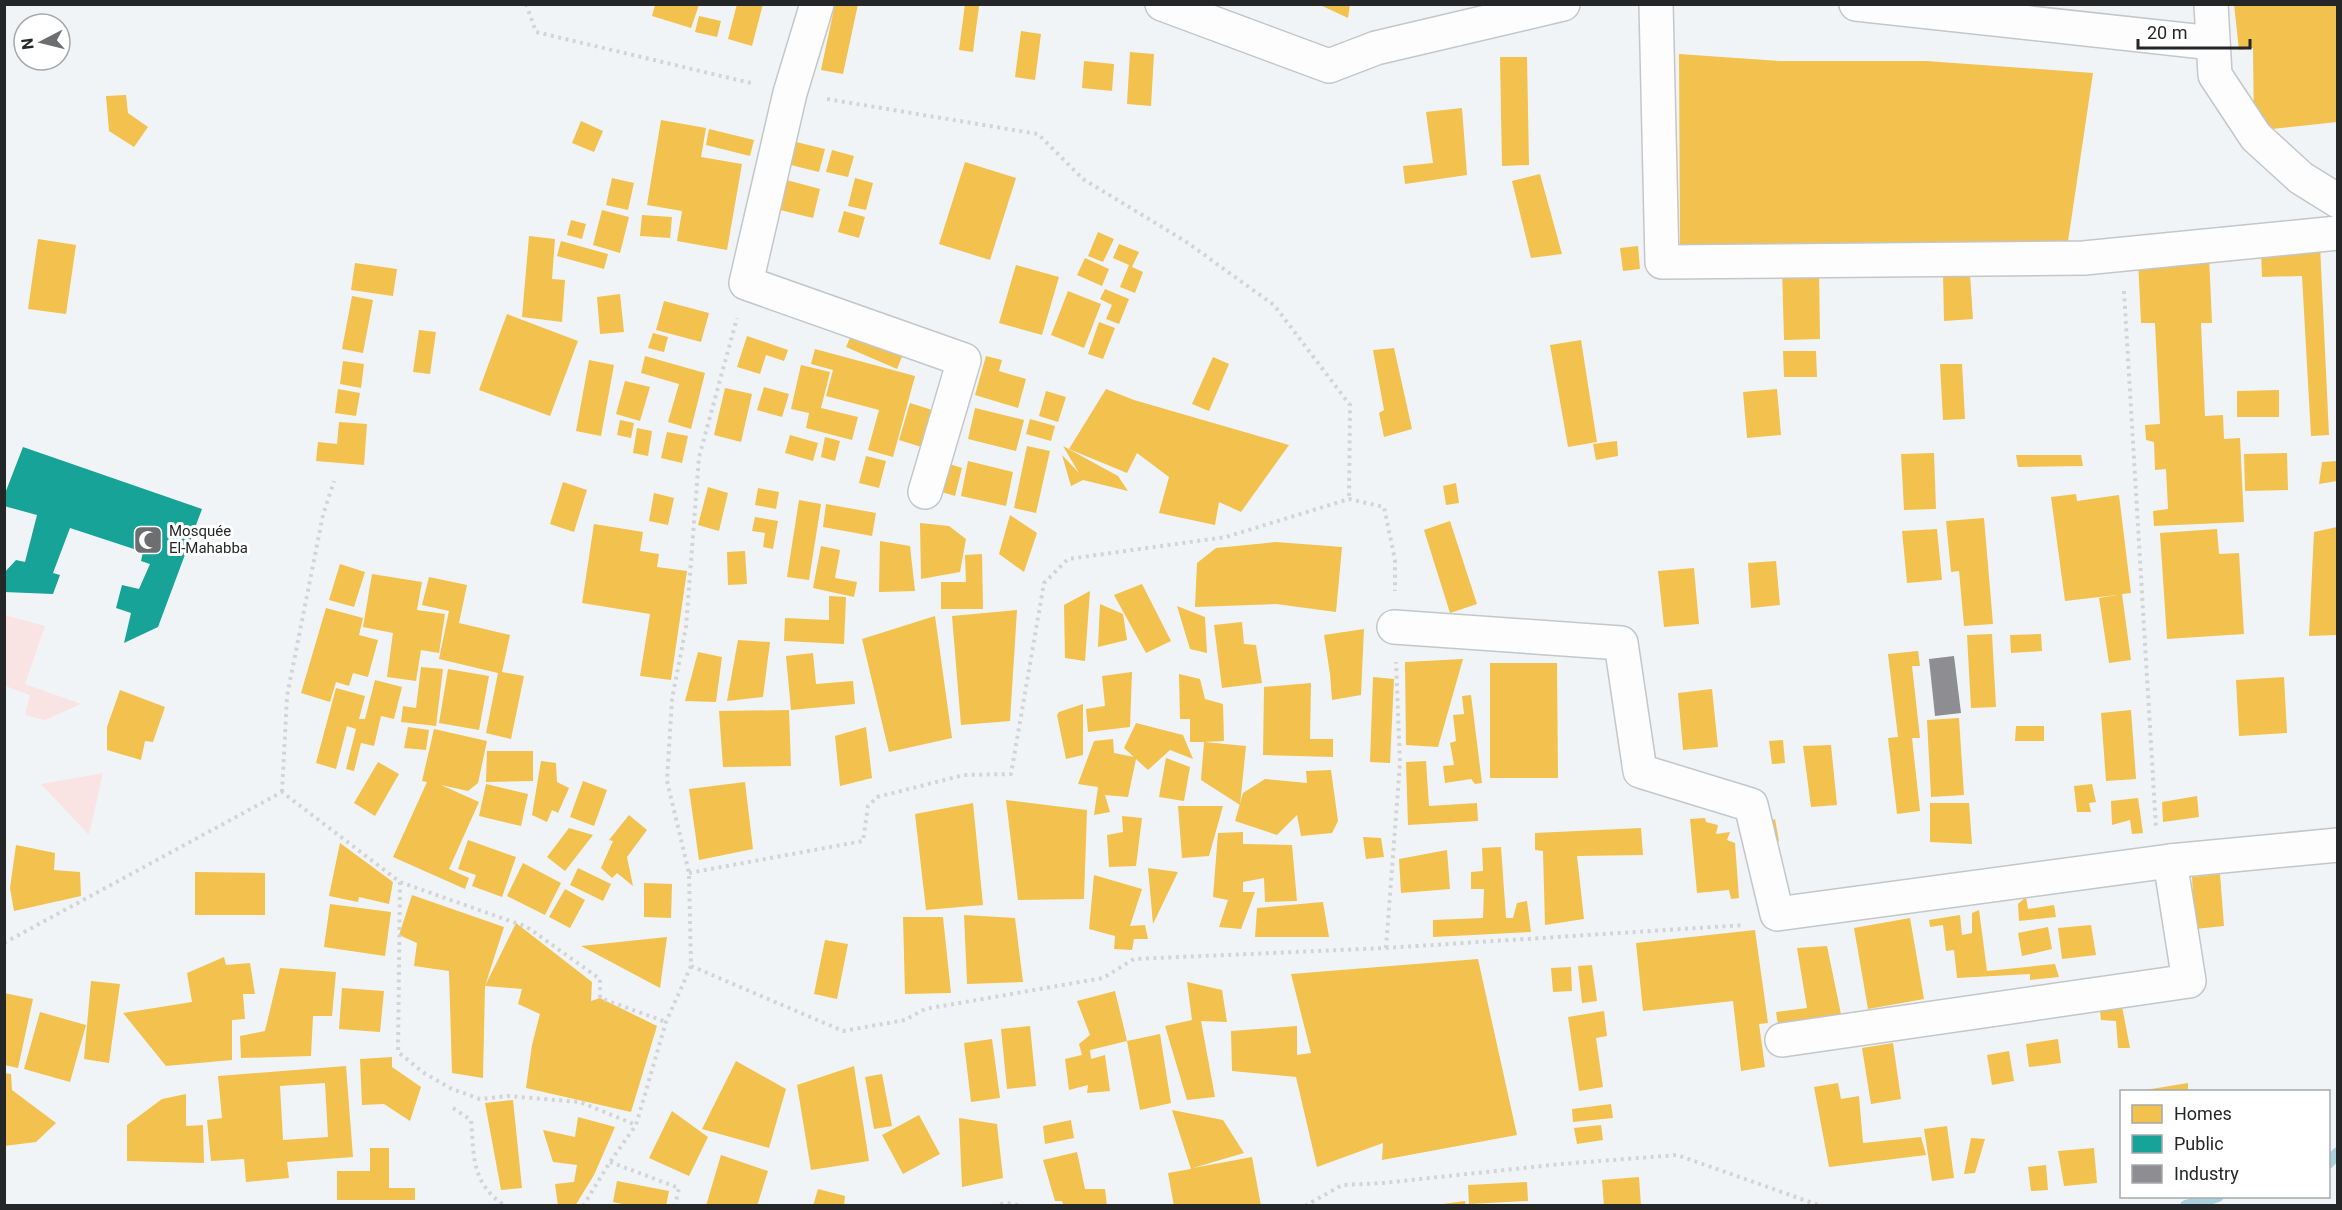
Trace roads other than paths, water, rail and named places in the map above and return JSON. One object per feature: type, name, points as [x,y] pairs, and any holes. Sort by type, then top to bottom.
[{"type":"street","points":[[817,4],[790,93],[746,283],[964,360],[924,492]]},
{"type":"street","points":[[1162,4],[1329,66],[1376,48],[1563,4]]},
{"type":"street","points":[[1656,4],[1662,262],[2084,258],[2337,233]]},
{"type":"street","points":[[1856,4],[2213,43]]},
{"type":"street","points":[[2211,4],[2215,75],[2256,137],[2301,178],[2337,201]]},
{"type":"street","points":[[1394,627],[1621,643],[1640,771],[1751,805],[1777,914],[2164,862],[2337,845]]},
{"type":"street","points":[[1782,1040],[2189,981],[2164,862]]},
{"type":"waterway","points":[[2330,1161],[2338,1153]]},
{"type":"waterway","points":[[2186,1206],[2212,1198]]},
{"type":"place","name":"Mosquée El-Mahabba","points":[[148,540]]}]
